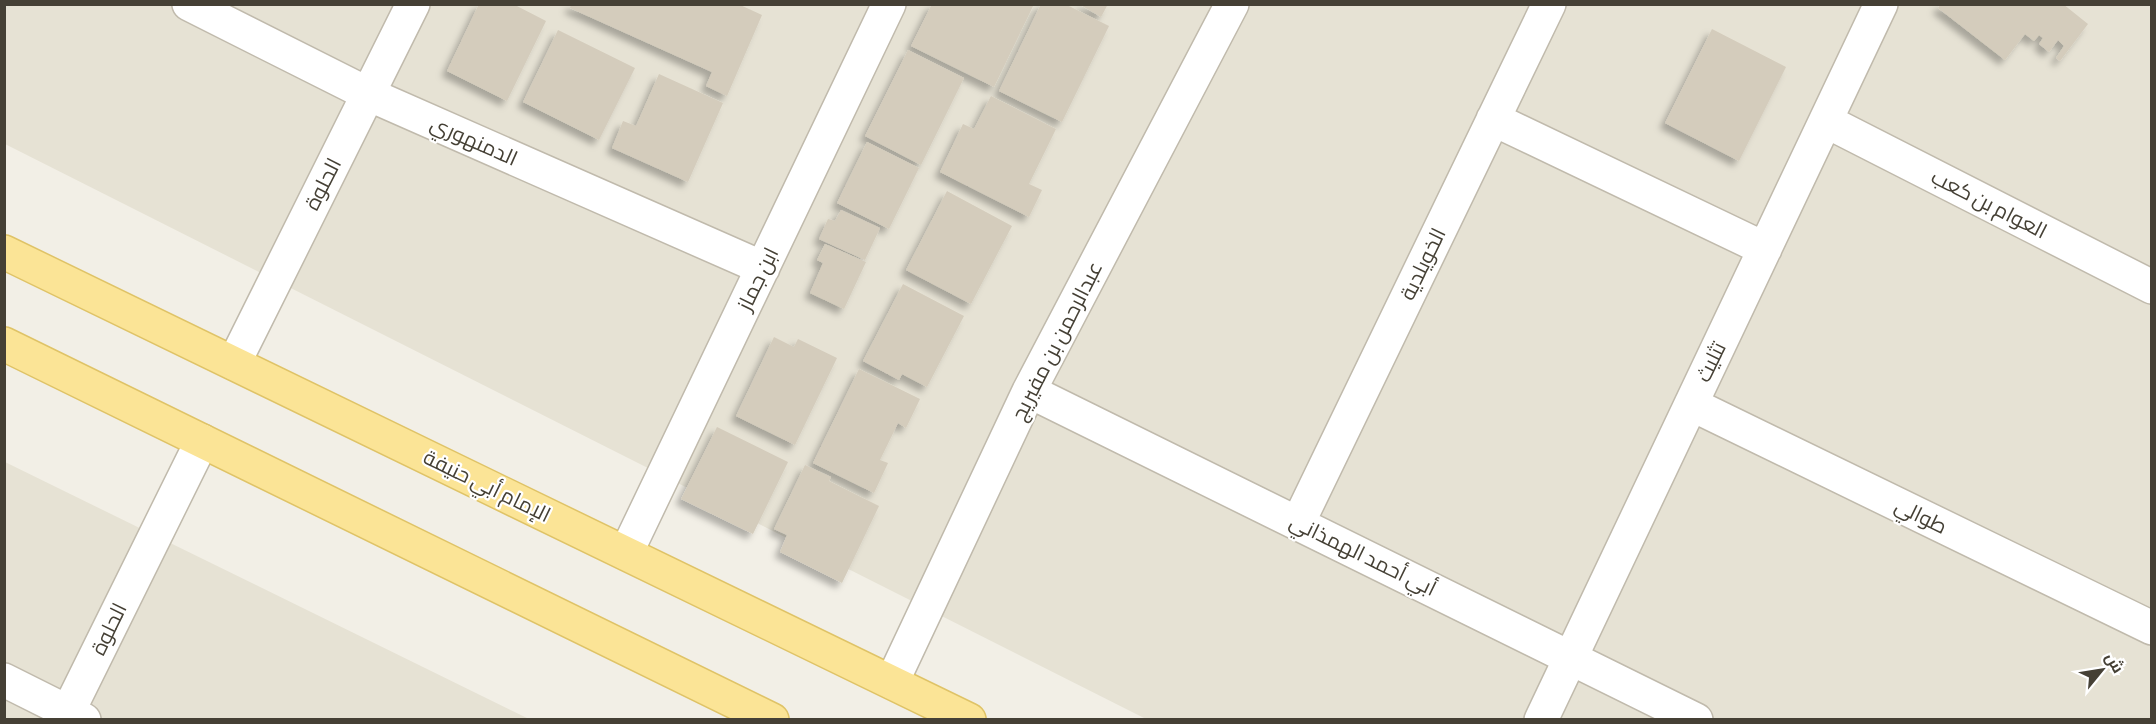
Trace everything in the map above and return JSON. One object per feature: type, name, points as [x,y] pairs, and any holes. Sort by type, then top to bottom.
[{"type":"main road","name":"الإمام أبي حنيفة","points":[[4,252],[969,720]]},
{"type":"main road","points":[[4,344],[772,720]]},
{"type":"street","name":"الدمنهوري","points":[[189,4],[368,94],[763,268]]},
{"type":"street","name":"الحلوة","points":[[234,363],[413,4]]},
{"type":"street","name":"ابن جماز","points":[[626,553],[889,4]]},
{"type":"street","name":"عبدالرحمن بن مفيريج","points":[[892,682],[1029,391],[1232,4]]},
{"type":"street","name":"الخويلدية","points":[[1298,523],[1549,4]]},
{"type":"street","name":"تثليث","points":[[1541,720],[1881,4]]},
{"type":"street","points":[[1493,119],[1765,249]]},
{"type":"street","name":"العوام بن كعب","points":[[1826,121],[2151,286]]},
{"type":"street","name":"أبي أحمد الهمذاني","points":[[1029,391],[1696,720]]},
{"type":"street","name":"طوالي","points":[[1691,404],[2151,628]]},
{"type":"street","name":"الحلوة","points":[[72,717],[202,441]]},
{"type":"street","points":[[4,680],[72,717]]},
{"type":"shaded area","points":[[4,5],[2151,5],[2151,719],[1146,719],[5,144]]},
{"type":"shaded area","points":[[5,462],[529,719],[5,719]]},
{"type":"building","points":[[479,4],[513,4],[546,21],[507,101],[447,71]]},
{"type":"building","points":[[571,4],[738,4],[762,15],[727,96],[706,86],[712,72],[570,8]]},
{"type":"building","points":[[932,4],[1034,4],[994,87],[911,46]]},
{"type":"building","points":[[1041,4],[1065,4],[1109,26],[1062,122],[999,91]]},
{"type":"building","points":[[1079,4],[1108,4],[1101,17]]},
{"type":"building","points":[[1941,4],[2063,4],[2088,24],[2060,61],[2056,58],[2064,46],[2058,40],[2049,52],[2039,44],[2043,38],[2039,35],[2034,41],[2025,34],[2005,60],[1938,8]]},
{"type":"building","points":[[1712,29],[1786,67],[1739,161],[1665,123]]},
{"type":"building","points":[[558,30],[635,68],[599,140],[523,102]]},
{"type":"building","points":[[908,50],[964,78],[921,165],[865,136]]},
{"type":"building","points":[[659,74],[723,103],[688,182],[612,148],[623,121],[636,126]]},
{"type":"building","points":[[991,96],[1056,129],[1029,184],[1042,190],[1029,217],[940,172],[963,124],[974,129]]},
{"type":"building","points":[[867,142],[919,168],[889,229],[837,203]]},
{"type":"building","points":[[947,191],[1012,226],[971,304],[906,270]]},
{"type":"building","points":[[841,210],[880,228],[865,260],[819,239],[828,219],[835,221]]},
{"type":"building","points":[[825,244],[866,262],[844,309],[810,293],[823,263],[817,260]]},
{"type":"building","points":[[903,284],[964,316],[927,387],[902,374],[899,380],[863,361]]},
{"type":"building","points":[[774,337],[794,347],[798,339],[837,358],[795,445],[736,416]]},
{"type":"building","points":[[859,369],[920,399],[906,428],[898,423],[880,460],[888,463],[874,493],[813,463]]},
{"type":"building","points":[[717,427],[788,462],[753,534],[681,499]]},
{"type":"building","points":[[805,465],[831,477],[829,481],[879,506],[842,583],[780,552],[787,535],[774,529]]}]
